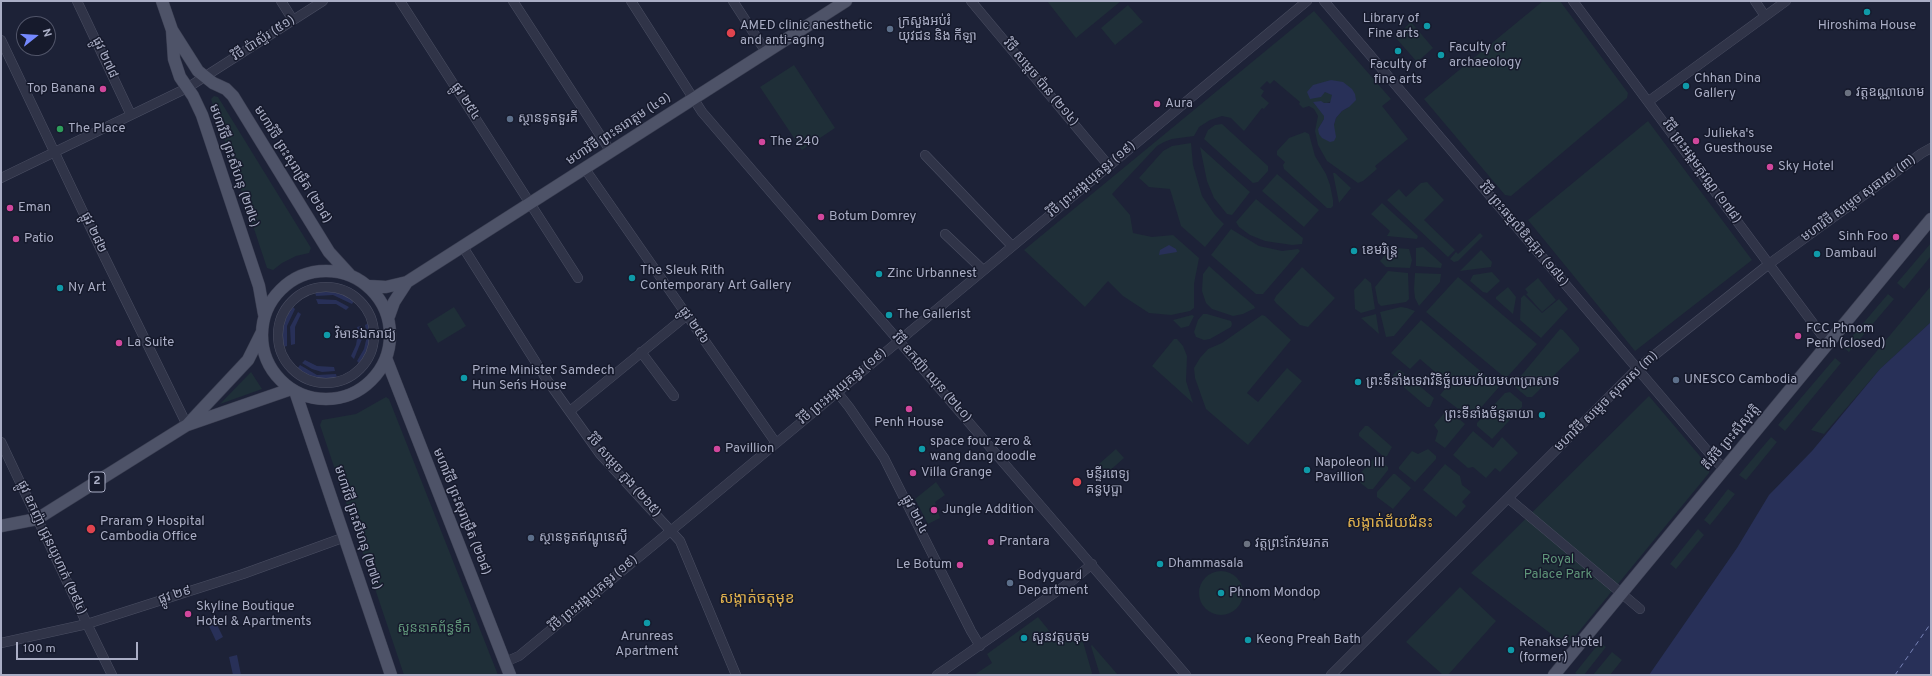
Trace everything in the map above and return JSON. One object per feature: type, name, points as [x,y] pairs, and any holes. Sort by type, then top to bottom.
[{"type":"main road","name":"មហាវិថី ព្រះសីហនុ (២៧៤)","points":[[162,1],[172,30],[188,54],[191,63],[205,78]]},
{"type":"main road","name":"មហាវិថី ព្រះនរោត្តម (៤១)","points":[[369,286],[386,287],[407,282],[766,52],[832,5],[846,1]]},
{"type":"main road","name":"មហាវិថី ព្រះសីហនុ (២៧៤)","points":[[172,30],[174,59],[180,77],[188,88],[202,115],[259,286],[264,314]]},
{"type":"main road","name":"មហាវិថី ព្រះសុរាម្រឹត (២៦៨)","points":[[205,78],[226,89],[233,96],[329,252],[350,275]]},
{"type":"main road","name":"តីរវិថី ព្រះស៊ីសុវត្តិ","points":[[1554,675],[1931,219]]},
{"type":"main road","name":"2","points":[[316,271],[332,271],[350,275],[369,286],[378,295],[389,316],[390,338],[386,358],[378,373],[365,386],[350,394],[328,399],[305,396],[293,390],[280,379],[268,361],[263,342],[262,330],[264,314],[276,295],[287,284],[301,276],[316,271]]},
{"type":"main road","name":"មហាវិថី ព្រះនរោត្តម (៤១)","points":[[389,316],[396,297],[407,282]]},
{"type":"main road","name":"2","points":[[187,425],[248,360],[262,330]]},
{"type":"main road","name":"មហាវិថី ព្រះសុរាម្រឹត (២៦៨)","points":[[386,358],[510,675]]},
{"type":"main road","name":"មហាវិថី ព្រះសីហនុ (២៧៤)","points":[[293,390],[345,537],[391,675]]},
{"type":"main road","name":"2","points":[[1,526],[37,519],[187,425],[293,390]]},
{"type":"street","name":"ផ្លូវ ២៧៨","points":[[77,1],[132,115]]},
{"type":"street","points":[[281,1],[293,20]]},
{"type":"street","name":"វិថី ប៉ាស្ទ័រ (៥១)","points":[[1,178],[188,88],[323,1]]},
{"type":"street","name":"ផ្លូវ ២៥៤","points":[[400,1],[578,278]]},
{"type":"street","points":[[513,1],[611,152]]},
{"type":"street","name":"វិថី ឧកញ៉ា ឈុន (២៤០)","points":[[631,1],[693,99],[707,118],[1186,675]]},
{"type":"street","points":[[733,1],[766,52]]},
{"type":"street","name":"វិថី សម្តេច ប៉ាន (២១៤)","points":[[971,1],[1109,166]]},
{"type":"street","name":"វិថី ព្រះអង្គយុគន្ធរ (១៩)","points":[[506,662],[519,656],[1307,1]]},
{"type":"street","name":"វិថី ព្រះធម្មលិខិតអ៊ុក (១៨៤)","points":[[1324,1],[1724,469]]},
{"type":"street","name":"វិថី ព្រះអង្គមគ្គវណ្ណ (១៧៨)","points":[[1573,1],[1649,101],[1821,334],[1830,342]]},
{"type":"street","points":[[1756,1],[1765,16]]},
{"type":"street","points":[[1649,101],[1786,1]]},
{"type":"street","name":"ផ្លូវ ២៨២","points":[[1,40],[187,425]]},
{"type":"street","name":"មហាវិថី សម្តេច សុធារស (៣)","points":[[1331,675],[1638,369],[1769,264],[1922,152],[1931,148]]},
{"type":"street","points":[[925,155],[1012,246]]},
{"type":"street","name":"ផ្លូវ ២៥៦","points":[[585,169],[686,316],[776,443]]},
{"type":"street","points":[[945,234],[983,270]]},
{"type":"street","name":"វិថី សម្តេច ភួង (២៦៥)","points":[[463,247],[547,380],[600,454],[680,541],[736,675]]},
{"type":"street","points":[[315,288],[338,288],[349,292],[364,304],[371,318],[374,329],[373,346],[366,362],[351,376],[338,382],[315,382],[294,371],[286,361],[279,340],[280,323],[287,307],[294,298],[315,288]]},
{"type":"street","points":[[570,411],[686,316]]},
{"type":"street","points":[[641,352],[674,396]]},
{"type":"street","name":"ផ្លូវ ២៤៤","points":[[837,392],[850,407],[884,458],[980,646]]},
{"type":"street","name":"ផ្លូវ ឧកញ៉ា ជ្រុនយូហាក់ (២៩៤)","points":[[1,442],[112,675]]},
{"type":"street","points":[[1508,498],[1640,609]]},
{"type":"street","name":"ផ្លូវ ២៩","points":[[1,643],[87,624],[243,574],[345,537]]},
{"type":"street","points":[[937,675],[1082,573],[1092,564]]},
{"type":"green space","points":[[1047,1],[1121,1],[1076,38]]},
{"type":"green space","points":[[1543,1],[1560,1],[1628,93],[1627,98],[1511,196],[1505,195],[1424,99]]},
{"type":"green space","points":[[1128,5],[1143,22],[1115,45],[1101,28]]},
{"type":"green space","points":[[1314,11],[1391,99],[1382,106],[1408,139],[1375,166],[1377,169],[1363,181],[1358,183],[1327,161],[1318,145],[1315,131],[1318,116],[1314,109],[1309,106],[1303,108],[1299,104],[1300,102],[1274,80],[1270,84],[1267,81],[1260,88],[1264,91],[1261,96],[1269,103],[1264,109],[1262,108],[1244,131],[1231,118],[1222,116],[1210,120],[1199,127],[1194,136],[1172,139],[1157,146],[1112,194],[1130,215],[1133,233],[1152,237],[1173,235],[1199,258],[1194,284],[1194,308],[1190,311],[1171,315],[1149,313],[1123,296],[1108,281],[1085,307],[1024,250]],"holes":[[[1331,80],[1349,107],[1342,111],[1336,118],[1334,125],[1318,129],[1324,119],[1324,115],[1313,102],[1327,103],[1332,101],[1332,95],[1329,92],[1325,92],[1321,95]]]},
{"type":"green space","points":[[1411,22],[1433,48],[1417,62],[1395,37]]},
{"type":"green space","points":[[794,65],[835,128],[802,150],[760,87]]},
{"type":"green space","points":[[214,96],[218,97],[311,248],[309,253],[296,256],[282,263],[273,270],[267,268],[211,99]]},
{"type":"green space","points":[[1648,121],[1752,260],[1635,351],[1528,220]]},
{"type":"green space","points":[[1222,124],[1268,166],[1268,171],[1258,182],[1253,183],[1204,139],[1208,130],[1215,125]]},
{"type":"green space","points":[[1305,132],[1309,134],[1315,156],[1326,174],[1330,185],[1333,200],[1333,206],[1331,208],[1327,208],[1284,169],[1283,165],[1285,162],[1277,155],[1277,151],[1289,138]]},
{"type":"green space","points":[[1191,143],[1193,165],[1202,196],[1215,215],[1224,224],[1205,247],[1181,226],[1170,189],[1149,187],[1139,178],[1163,151],[1172,146]]},
{"type":"green space","points":[[1200,147],[1250,192],[1232,215],[1227,214],[1214,198],[1207,181]]},
{"type":"green space","points":[[1333,173],[1335,173],[1351,188],[1339,203]]},
{"type":"green space","points":[[1277,174],[1319,210],[1304,227],[1262,191]]},
{"type":"green space","points":[[1427,182],[1444,200],[1424,220],[1455,250],[1448,257],[1387,200],[1399,189],[1406,197],[1421,183]]},
{"type":"green space","points":[[1256,199],[1303,238],[1302,244],[1292,245],[1265,241],[1250,235],[1239,227],[1236,222]]},
{"type":"green space","points":[[1382,203],[1418,236],[1417,239],[1387,236],[1390,231],[1371,214]]},
{"type":"green space","points":[[1231,229],[1259,246],[1282,251],[1298,249],[1300,251],[1263,294],[1256,294],[1211,255]]},
{"type":"green space","points":[[1480,233],[1483,236],[1458,261],[1454,262],[1450,259],[1456,252],[1458,254]]},
{"type":"green space","points":[[1931,243],[1931,256],[1904,289],[1897,283]]},
{"type":"green space","points":[[1423,247],[1442,264],[1441,268],[1416,266],[1416,248]]},
{"type":"green space","points":[[1396,248],[1409,249],[1412,260],[1410,268],[1386,267],[1380,261],[1389,250]]},
{"type":"green space","points":[[1481,250],[1492,262],[1491,267],[1460,271]]},
{"type":"green space","points":[[1209,266],[1255,308],[1243,314],[1233,316],[1212,309],[1206,303],[1202,291],[1203,274]]},
{"type":"green space","points":[[1302,267],[1335,298],[1308,327],[1300,325],[1274,300]]},
{"type":"green space","points":[[1388,271],[1408,273],[1409,299],[1406,302],[1381,306],[1378,303],[1375,287]]},
{"type":"green space","points":[[1492,272],[1500,281],[1487,293],[1483,292],[1470,281],[1473,275]]},
{"type":"green space","points":[[1415,273],[1441,274],[1440,282],[1419,306],[1415,298]]},
{"type":"green space","points":[[1458,277],[1537,344],[1508,376],[1503,376],[1426,312]]},
{"type":"green space","points":[[1365,278],[1371,283],[1375,309],[1361,313],[1355,309],[1354,290]]},
{"type":"green space","points":[[1538,278],[1556,300],[1542,312],[1526,294],[1528,293],[1525,289]]},
{"type":"green space","points":[[1931,286],[1931,322],[1880,369],[1824,434],[1811,430]]},
{"type":"green space","points":[[1508,287],[1516,297],[1513,314],[1496,299],[1496,297]]},
{"type":"green space","points":[[1888,294],[1894,299],[1849,352],[1843,347]]},
{"type":"green space","points":[[1524,295],[1542,313],[1559,299],[1568,309],[1541,338],[1520,320],[1521,298]]},
{"type":"green space","points":[[454,307],[466,326],[438,343],[427,324]]},
{"type":"green space","points":[[1401,307],[1415,311],[1394,336],[1386,337],[1380,312]]},
{"type":"green space","points":[[1203,314],[1231,321],[1231,327],[1210,339],[1204,340],[1196,337],[1194,332],[1198,320]]},
{"type":"green space","points":[[1376,314],[1379,334],[1361,318]]},
{"type":"green space","points":[[1192,315],[1194,316],[1189,326],[1181,328],[1173,320]]},
{"type":"green space","points":[[1262,315],[1265,316],[1291,340],[1247,393],[1258,402],[1287,368],[1302,381],[1248,445],[1206,409],[1195,378],[1194,368],[1208,349],[1222,343]]},
{"type":"green space","points":[[1421,320],[1499,387],[1471,419],[1440,395],[1449,384],[1420,359],[1410,369],[1391,353]]},
{"type":"green space","points":[[1560,329],[1563,330],[1579,348],[1579,351],[1532,397],[1527,397],[1515,387],[1515,383]]},
{"type":"green space","points":[[1174,339],[1177,339],[1183,346],[1187,356],[1186,381],[1193,403],[1152,366]]},
{"type":"green space","points":[[1835,358],[1841,363],[1785,431],[1778,425]]},
{"type":"green space","points":[[1400,370],[1434,398],[1430,407],[1427,407],[1393,378],[1393,375]]},
{"type":"green space","points":[[251,372],[262,389],[220,404]]},
{"type":"green space","points":[[1510,392],[1522,402],[1522,407],[1492,439],[1477,426],[1477,423],[1505,393]]},
{"type":"green space","name":"Royal Palace Park","points":[[1649,396],[1710,468],[1709,473],[1567,646],[1471,573]]},
{"type":"green space","name":"សួននាគព័ន្ធទឹក","points":[[386,397],[389,399],[498,675],[404,675],[320,425],[322,420],[356,414]]},
{"type":"green space","points":[[1447,410],[1449,410],[1465,424],[1445,448],[1435,441],[1438,431],[1434,425]]},
{"type":"green space","points":[[1365,426],[1368,426],[1392,447],[1387,456],[1384,457],[1359,436],[1359,433]]},
{"type":"green space","points":[[1473,431],[1493,448],[1502,437],[1518,453],[1500,472],[1495,468],[1486,478],[1473,467],[1468,468],[1453,455]]},
{"type":"green space","points":[[1771,437],[1777,442],[1746,480],[1739,475]]},
{"type":"green space","points":[[1116,449],[1124,458],[1107,473],[1099,464]]},
{"type":"green space","points":[[1428,449],[1436,456],[1436,459],[1415,482],[1399,469],[1399,467],[1412,451],[1418,454]]},
{"type":"green space","points":[[1375,457],[1388,467],[1388,470],[1373,489],[1368,489],[1358,481],[1357,477]]},
{"type":"green space","points":[[1445,464],[1460,476],[1462,485],[1471,492],[1462,502],[1466,506],[1456,517],[1423,490]]},
{"type":"green space","points":[[1393,474],[1395,474],[1411,488],[1393,509],[1377,497],[1377,492]]},
{"type":"green space","points":[[936,482],[945,495],[935,502],[940,518],[928,524],[915,499]]},
{"type":"green space","points":[[1728,489],[1735,494],[1710,525],[1704,520]]},
{"type":"green space","points":[[1698,529],[1704,535],[1676,569],[1670,564]]},
{"type":"green space","points":[[1217,571],[1225,571],[1230,572],[1237,577],[1242,584],[1242,602],[1237,609],[1230,614],[1217,615],[1209,612],[1202,605],[1199,597],[1199,589],[1202,581],[1209,574]]},
{"type":"green space","points":[[1460,587],[1496,621],[1448,675],[1443,675],[1406,642]]},
{"type":"green space","points":[[1038,617],[1060,644],[1077,630],[1081,635],[1092,673],[1091,675],[974,675],[992,663],[987,654]]},
{"type":"green space","points":[[1600,642],[1606,647],[1584,675],[1578,675],[1575,673]]},
{"type":"green space","points":[[1092,645],[1118,675],[1100,675],[1091,646]]},
{"type":"green space","points":[[1612,652],[1622,660],[1610,675],[1593,675]]},
{"type":"water","points":[[1331,80],[1343,82],[1352,89],[1356,100],[1336,118],[1334,125],[1336,137],[1334,141],[1330,142],[1322,138],[1319,134],[1318,129],[1324,119],[1324,116],[1313,102],[1321,101],[1324,103],[1330,103],[1332,95],[1325,92],[1321,97],[1310,99],[1307,92],[1313,85]]},
{"type":"water","points":[[1169,245],[1176,249],[1177,252],[1159,255],[1160,250]]},
{"type":"water","points":[[331,291],[342,293],[354,301],[352,304],[333,295],[316,296],[315,292]]},
{"type":"water","points":[[316,299],[336,300],[349,307],[346,310],[336,304],[318,304]]},
{"type":"water","points":[[292,306],[295,309],[287,326],[287,346],[283,347],[281,332],[283,324]]},
{"type":"water","points":[[298,312],[301,314],[295,327],[295,344],[291,345],[290,327]]},
{"type":"water","points":[[1931,322],[1931,675],[1649,675],[1737,548],[1769,495],[1812,451],[1880,369]]},
{"type":"water","points":[[369,323],[371,344],[367,355],[360,364],[357,361],[364,349],[367,336],[365,325]]},
{"type":"water","points":[[361,326],[362,339],[354,359],[351,356],[356,345],[358,333],[357,327]]},
{"type":"water","points":[[305,360],[317,366],[334,367],[335,371],[322,372],[312,369],[302,363]]},
{"type":"water","points":[[300,365],[317,375],[336,374],[337,378],[322,380],[310,377],[297,369]]},
{"type":"water","points":[[215,621],[223,637],[216,641],[208,624]]},
{"type":"water","points":[[237,655],[241,675],[233,675],[229,657]]},
{"type":"ferry route","points":[[1895,675],[1931,623]]},
{"type":"place","name":"Hiroshima House","points":[[1867,12]]},
{"type":"place","name":"Library of Fine arts","points":[[1427,26]]},
{"type":"place","name":"ក្រសួងអប់រំ យុវជន និង កីឡា","points":[[890,29]]},
{"type":"place","name":"AMED clinic anesthetic and anti-aging","points":[[731,33]]},
{"type":"place","name":"Faculty of fine arts","points":[[1398,51]]},
{"type":"place","name":"Faculty of archaeology","points":[[1441,55]]},
{"type":"place","name":"Chhan Dina Gallery","points":[[1686,86]]},
{"type":"place","name":"Top Banana","points":[[103,89]]},
{"type":"place","name":"វត្តឧណ្ណាលោម","points":[[1848,93]]},
{"type":"place","name":"Aura","points":[[1157,104]]},
{"type":"place","name":"ស្ថានទូតទួរគី","points":[[510,119]]},
{"type":"place","name":"The Place","points":[[60,129]]},
{"type":"place","name":"Julieka's Guesthouse","points":[[1696,141]]},
{"type":"place","name":"The 240","points":[[762,142]]},
{"type":"place","name":"Sky Hotel","points":[[1770,167]]},
{"type":"place","name":"Eman","points":[[10,208]]},
{"type":"place","name":"Botum Domrey","points":[[821,217]]},
{"type":"place","name":"Sinh Foo","points":[[1896,237]]},
{"type":"place","name":"Patio","points":[[16,239]]},
{"type":"place","name":"ខេមរិន្រ្ត","points":[[1354,251]]},
{"type":"place","name":"Dambaul","points":[[1817,254]]},
{"type":"place","name":"Zinc Urbannest","points":[[879,274]]},
{"type":"place","name":"The Sleuk Rith Contemporary Art Gallery","points":[[632,278]]},
{"type":"place","name":"Ny Art","points":[[60,288]]},
{"type":"place","name":"The Gallerist","points":[[889,315]]},
{"type":"place","name":"វិមានឯករាជ្យ","points":[[327,335]]},
{"type":"place","name":"FCC Phnom Penh (closed)","points":[[1798,336]]},
{"type":"place","name":"La Suite","points":[[119,343]]},
{"type":"place","name":"Prime Minister Samdech Hun Sen´s House","points":[[464,378]]},
{"type":"place","name":"UNESCO Cambodia","points":[[1676,380]]},
{"type":"place","name":"ព្រះទីនាំងទេវាវិនិច្ឆ័យមហ័យមហាប្រាសាទ","points":[[1358,382]]},
{"type":"place","name":"Penh House","points":[[909,409]]},
{"type":"place","name":"ព្រះទីនាំងច័ន្ទឆាយា","points":[[1542,415]]},
{"type":"place","name":"Pavillion","points":[[717,449]]},
{"type":"place","name":"space four zero & wang dang doodle","points":[[922,449]]},
{"type":"place","name":"Napoleon III Pavillion","points":[[1307,470]]},
{"type":"place","name":"Villa Grange","points":[[913,473]]},
{"type":"place","name":"មន្ទីរពេទ្យ គន្ធបុប្ផា","points":[[1077,482]]},
{"type":"place","name":"Jungle Addition","points":[[934,510]]},
{"type":"place","name":"Praram 9 Hospital Cambodia Office","points":[[91,529]]},
{"type":"place","name":"ស្ថានទូតឥណ្ឌូនេស៊ី","points":[[531,538]]},
{"type":"place","name":"Prantara","points":[[991,542]]},
{"type":"place","name":"វត្តព្រះកែវមរកត","points":[[1247,544]]},
{"type":"place","name":"Dhammasala","points":[[1160,564]]},
{"type":"place","name":"Le Botum","points":[[960,565]]},
{"type":"place","name":"Bodyguard Department","points":[[1010,583]]},
{"type":"place","name":"Phnom Mondop","points":[[1221,593]]},
{"type":"place","name":"Skyline Boutique Hotel & Apartments","points":[[188,614]]},
{"type":"place","name":"Arunreas Apartment","points":[[647,623]]},
{"type":"place","name":"សួនវត្តបតុម","points":[[1024,638]]},
{"type":"place","name":"Keong Preah Bath","points":[[1248,640]]},
{"type":"place","name":"Renaksé Hotel (former)","points":[[1511,650]]},
{"type":"district","name":"សង្កាត់ជ័យជំនះ","points":[[1390,524]]},
{"type":"district","name":"សង្កាត់ចតុមុខ","points":[[757,600]]}]
